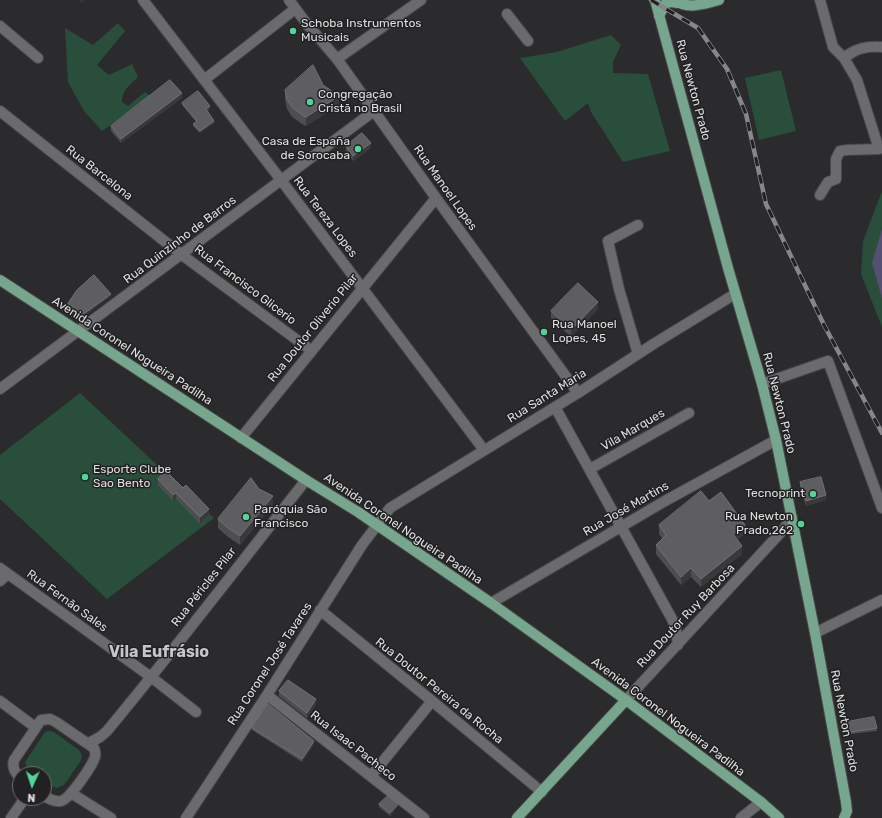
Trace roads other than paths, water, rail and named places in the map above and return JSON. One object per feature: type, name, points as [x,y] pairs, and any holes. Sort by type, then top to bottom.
[{"type":"main road","points":[[649,0],[659,16],[666,3],[676,1],[692,6],[719,0]]},
{"type":"main road","name":"Rua Newton Prado","points":[[655,0],[735,294],[762,384],[776,440],[815,633],[846,802],[847,812],[844,818]]},
{"type":"main road","name":"Avenida Coronel Nogueira Padilha","points":[[0,280],[376,525],[491,603],[626,700],[761,802],[779,818]]},
{"type":"main road","name":"Rua Doutor Ruy Barbosa","points":[[517,818],[626,700]]},
{"type":"street","name":"Rua Tereza Lopes","points":[[143,0],[281,180],[484,450]]},
{"type":"street","name":"Rua Manoel Lopes","points":[[289,0],[337,59],[578,393]]},
{"type":"street","points":[[337,59],[421,0]]},
{"type":"street","points":[[820,0],[833,47],[844,58],[857,80],[881,148],[840,151],[836,159],[836,180],[828,182],[820,195]]},
{"type":"street","points":[[204,80],[295,9]]},
{"type":"street","points":[[507,14],[528,42]]},
{"type":"street","points":[[0,26],[38,58]]},
{"type":"street","points":[[844,58],[859,49],[869,46],[882,47]]},
{"type":"street","name":"Rua Barcelona","points":[[0,111],[182,255]]},
{"type":"street","name":"Rua Quinzinho de Barros","points":[[0,389],[374,111]]},
{"type":"street","name":"Rua Doutor Oliverio Pilar","points":[[241,438],[436,198]]},
{"type":"street","points":[[638,225],[608,241],[619,289],[638,354]]},
{"type":"street","name":"Rua Francisco Glicerio","points":[[182,255],[312,351]]},
{"type":"street","name":"Rua Santa Maria","points":[[376,525],[390,508],[578,393],[735,294]]},
{"type":"street","points":[[762,384],[828,361],[882,508]]},
{"type":"street","points":[[555,407],[672,618],[678,636],[678,645]]},
{"type":"street","name":"Vila Marques","points":[[590,469],[689,413]]},
{"type":"street","name":"Rua José Martins","points":[[491,603],[621,527],[776,440]]},
{"type":"street","name":"Rua Péricles Pilar","points":[[89,743],[107,731],[306,480]]},
{"type":"street","name":"Rua Doutor Ruy Barbosa","points":[[626,700],[788,525],[792,517]]},
{"type":"street","name":"Rua Coronel José Tavares","points":[[186,818],[376,525]]},
{"type":"street","points":[[776,537],[786,535],[793,537],[796,541]]},
{"type":"street","name":"Rua Fernão Sales","points":[[3,574],[151,677],[196,712]]},
{"type":"street","points":[[815,633],[882,600]]},
{"type":"street","name":"Rua Doutor Pereira da Rocha","points":[[320,610],[542,792]]},
{"type":"street","points":[[672,618],[686,626],[697,623]]},
{"type":"street","name":"Rua Isaac Pacheco","points":[[266,695],[424,818]]},
{"type":"street","points":[[0,701],[35,728]]},
{"type":"street","points":[[371,776],[432,701]]},
{"type":"street","points":[[12,766],[14,760],[41,720],[50,719],[89,743],[94,748],[96,754],[93,761],[71,793],[63,801],[52,800]]},
{"type":"street","points":[[71,793],[110,818]]},
{"type":"street","points":[[741,818],[761,802]]},
{"type":"street","points":[[11,818],[19,806]]},
{"type":"railway","points":[[651,0],[698,28],[727,69],[746,114],[766,204],[824,325],[882,433]]},
{"type":"place","name":"Schoba Instrumentos Musicais","points":[[293,31]]},
{"type":"place","name":"Congregação Cristã no Brasil","points":[[310,102]]},
{"type":"place","name":"Casa de España de Sorocaba","points":[[358,149]]},
{"type":"place","name":"Rua Manoel Lopes, 45","points":[[544,332]]},
{"type":"place","name":"Esporte Clube Sao Bento","points":[[85,477]]},
{"type":"place","name":"Tecnoprint","points":[[813,494]]},
{"type":"place","name":"Paróquia São Francisco","points":[[246,517]]},
{"type":"place","name":"Rua Newton Prado,262","points":[[801,524]]},
{"type":"district","name":"Vila Eufrásio","points":[[159,652]]}]
